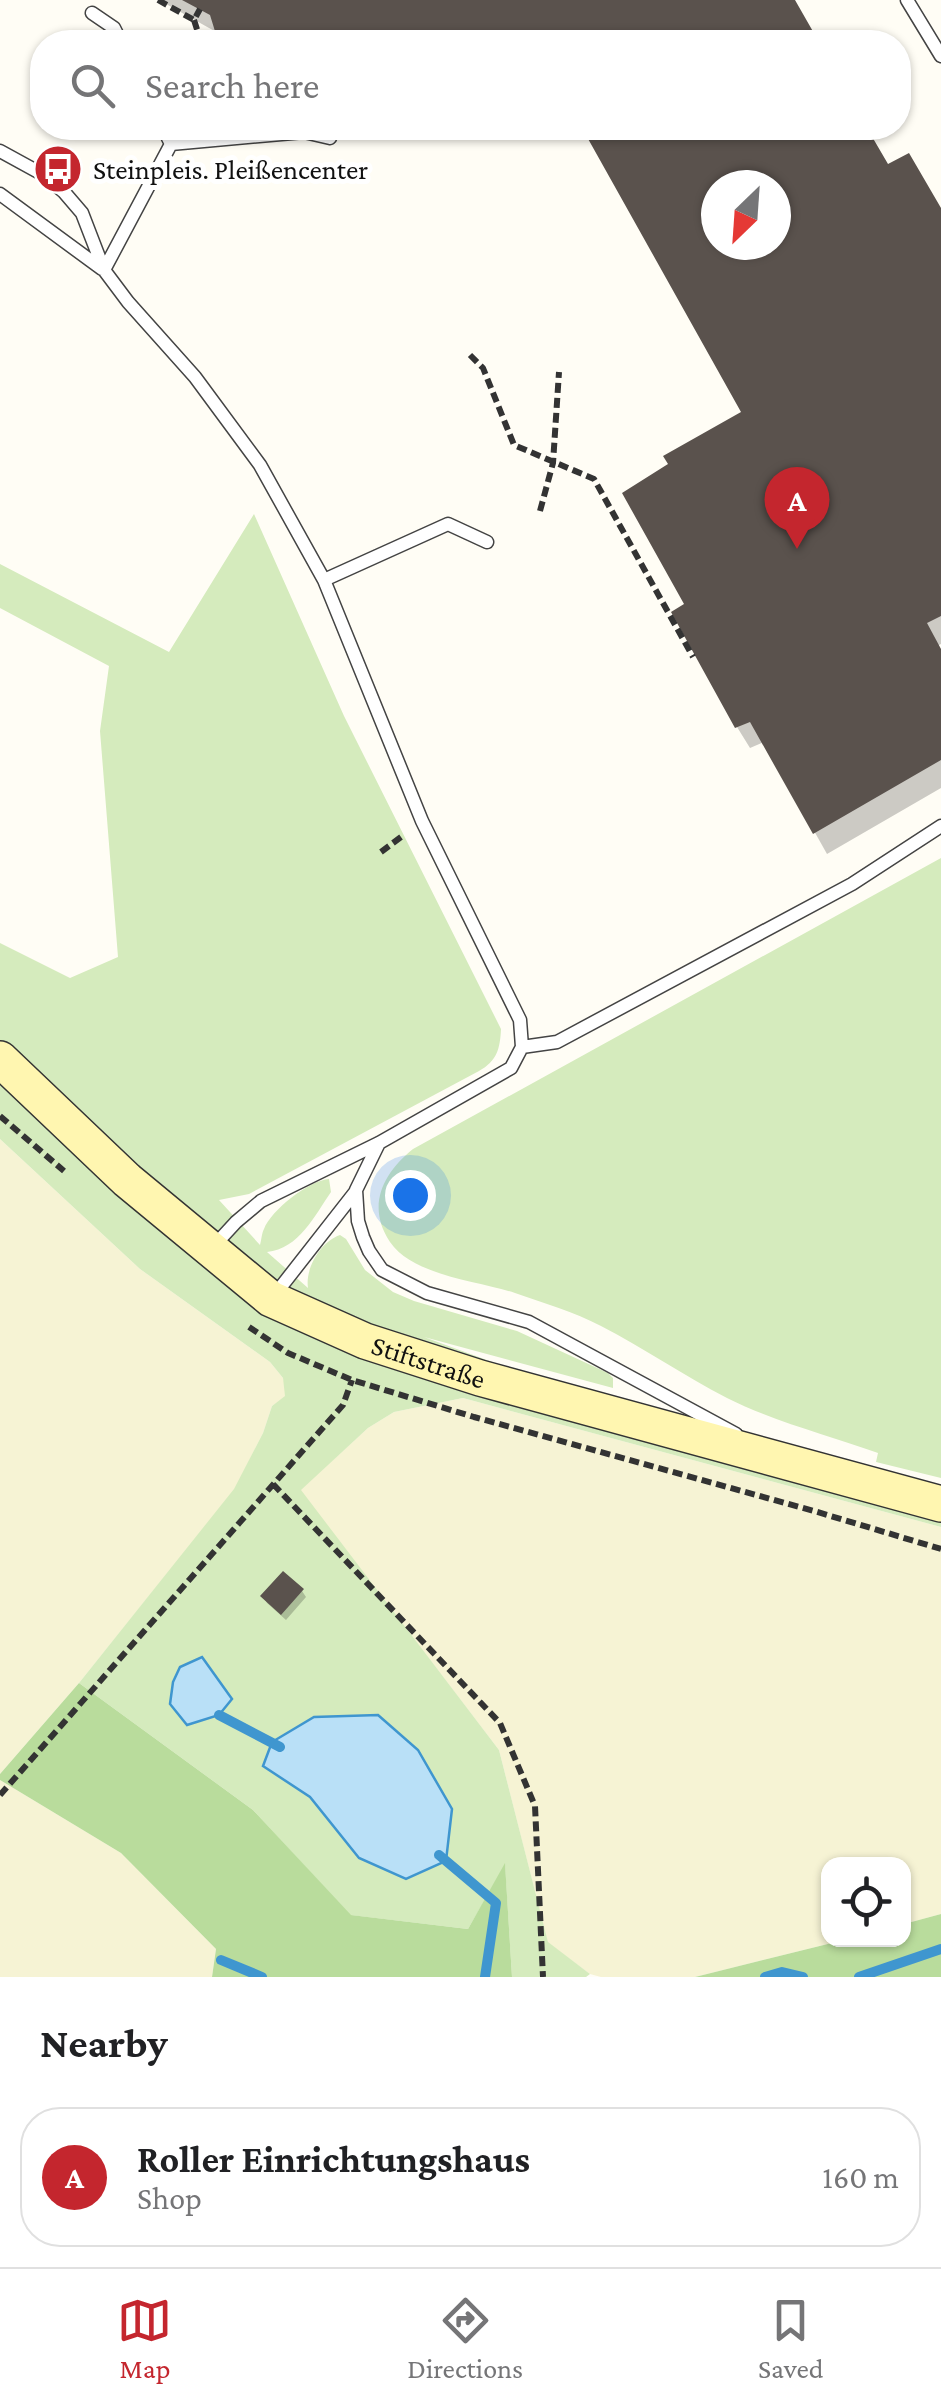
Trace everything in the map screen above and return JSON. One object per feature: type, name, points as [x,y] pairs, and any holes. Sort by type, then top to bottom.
[{"type":"main road","name":"Stiftstraße","points":[[0,1059],[127,1180],[271,1299],[365,1340],[480,1378],[941,1504]]},
{"type":"lane","points":[[906,0],[941,56]]},
{"type":"lane","points":[[92,13],[115,30]]},
{"type":"lane","points":[[170,140],[172,144]]},
{"type":"lane","points":[[172,144],[216,140]]},
{"type":"lane","points":[[104,270],[172,144]]},
{"type":"lane","points":[[0,151],[42,174],[82,212],[104,270],[195,377],[260,464],[324,580],[422,821],[520,1020],[522,1047],[511,1068],[380,1144],[262,1201],[210,1250]]},
{"type":"lane","points":[[0,194],[104,270]]},
{"type":"lane","points":[[324,580],[448,524],[486,542]]},
{"type":"lane","points":[[522,1047],[556,1042],[852,884],[941,826]]},
{"type":"lane","points":[[271,1299],[356,1190],[380,1144]]},
{"type":"lane","points":[[356,1190],[358,1222],[382,1270],[427,1293],[530,1322],[791,1464]]},
{"type":"path","points":[[158,0],[194,20],[197,30]]},
{"type":"path","points":[[194,20],[200,10]]},
{"type":"path","points":[[470,356],[483,368],[514,445],[594,479],[694,657]]},
{"type":"path","points":[[540,510],[553,463],[558,372]]},
{"type":"path","points":[[0,1795],[343,1405],[365,1340]]},
{"type":"path","points":[[274,1484],[500,1723],[535,1806],[543,1977]]},
{"type":"shaded area","points":[[0,1139],[140,1269],[270,1362],[283,1378],[288,1395],[272,1406],[235,1489],[79,1683],[0,1774]]},
{"type":"shaded area","points":[[463,1398],[941,1527],[941,1914],[911,1922],[911,1857],[821,1857],[821,1946],[695,1977],[601,1977],[590,1974],[548,1943],[499,1750],[300,1490],[368,1428],[394,1412]]},
{"type":"shaded area","points":[[0,1780],[121,1853],[216,1949],[212,1977],[0,1977]]},
{"type":"green space","points":[[254,514],[344,716],[501,1029],[496,1054],[479,1071],[249,1194],[219,1200],[260,1245],[268,1221],[283,1205],[302,1190],[329,1179],[331,1192],[305,1230],[288,1245],[267,1252],[308,1288],[315,1257],[340,1235],[365,1270],[393,1292],[517,1331],[608,1373],[613,1378],[613,1388],[424,1337],[772,1464],[941,1511],[941,1527],[463,1398],[394,1412],[368,1428],[301,1490],[499,1750],[548,1942],[590,1974],[586,1977],[512,1977],[505,1865],[468,1929],[350,1915],[253,1810],[79,1683],[234,1489],[263,1433],[272,1406],[285,1396],[283,1378],[270,1362],[140,1269],[0,1139],[0,943],[70,978],[118,957],[100,731],[109,666],[0,608],[0,564],[169,652]]},
{"type":"green space","points":[[941,858],[941,1478],[876,1462],[878,1453],[744,1406],[591,1321],[515,1293],[430,1270],[414,1263],[390,1242],[379,1216],[381,1191],[393,1169],[413,1149]]},
{"type":"green space","points":[[79,1683],[253,1810],[351,1915],[468,1929],[505,1863],[512,1977],[212,1977],[216,1949],[121,1853],[0,1780],[0,1774]]},
{"type":"green space","points":[[941,1914],[941,1977],[695,1977],[821,1946],[911,1947],[911,1922]]},
{"type":"water","points":[[202,1657],[232,1699],[219,1715],[187,1725],[170,1704],[173,1682],[180,1667]]},
{"type":"water","points":[[378,1715],[418,1750],[452,1809],[446,1861],[406,1879],[359,1858],[310,1797],[263,1766],[272,1742],[314,1717]]},
{"type":"building","points":[[182,0],[795,0],[812,30],[215,30],[210,15]]},
{"type":"building","points":[[589,140],[874,140],[888,164],[909,153],[941,208],[941,616],[927,623],[941,649],[941,760],[813,834],[750,722],[735,728],[671,612],[684,604],[622,493],[668,464],[663,456],[741,412]]},
{"type":"building","points":[[283,1571],[304,1589],[281,1615],[260,1596]]},
{"type":"waterway","points":[[219,1715],[280,1747]]},
{"type":"waterway","points":[[439,1855],[496,1903],[485,1977]]},
{"type":"waterway","points":[[859,1977],[941,1949]]},
{"type":"waterway","points":[[221,1960],[262,1977]]},
{"type":"waterway","points":[[765,1977],[782,1972],[803,1977]]},
{"type":"place","name":"Steinpleis. Pleißencenter","points":[[58,169]]},
{"type":"place","name":"Roller Einrichtungshaus","points":[[797,549]]}]
